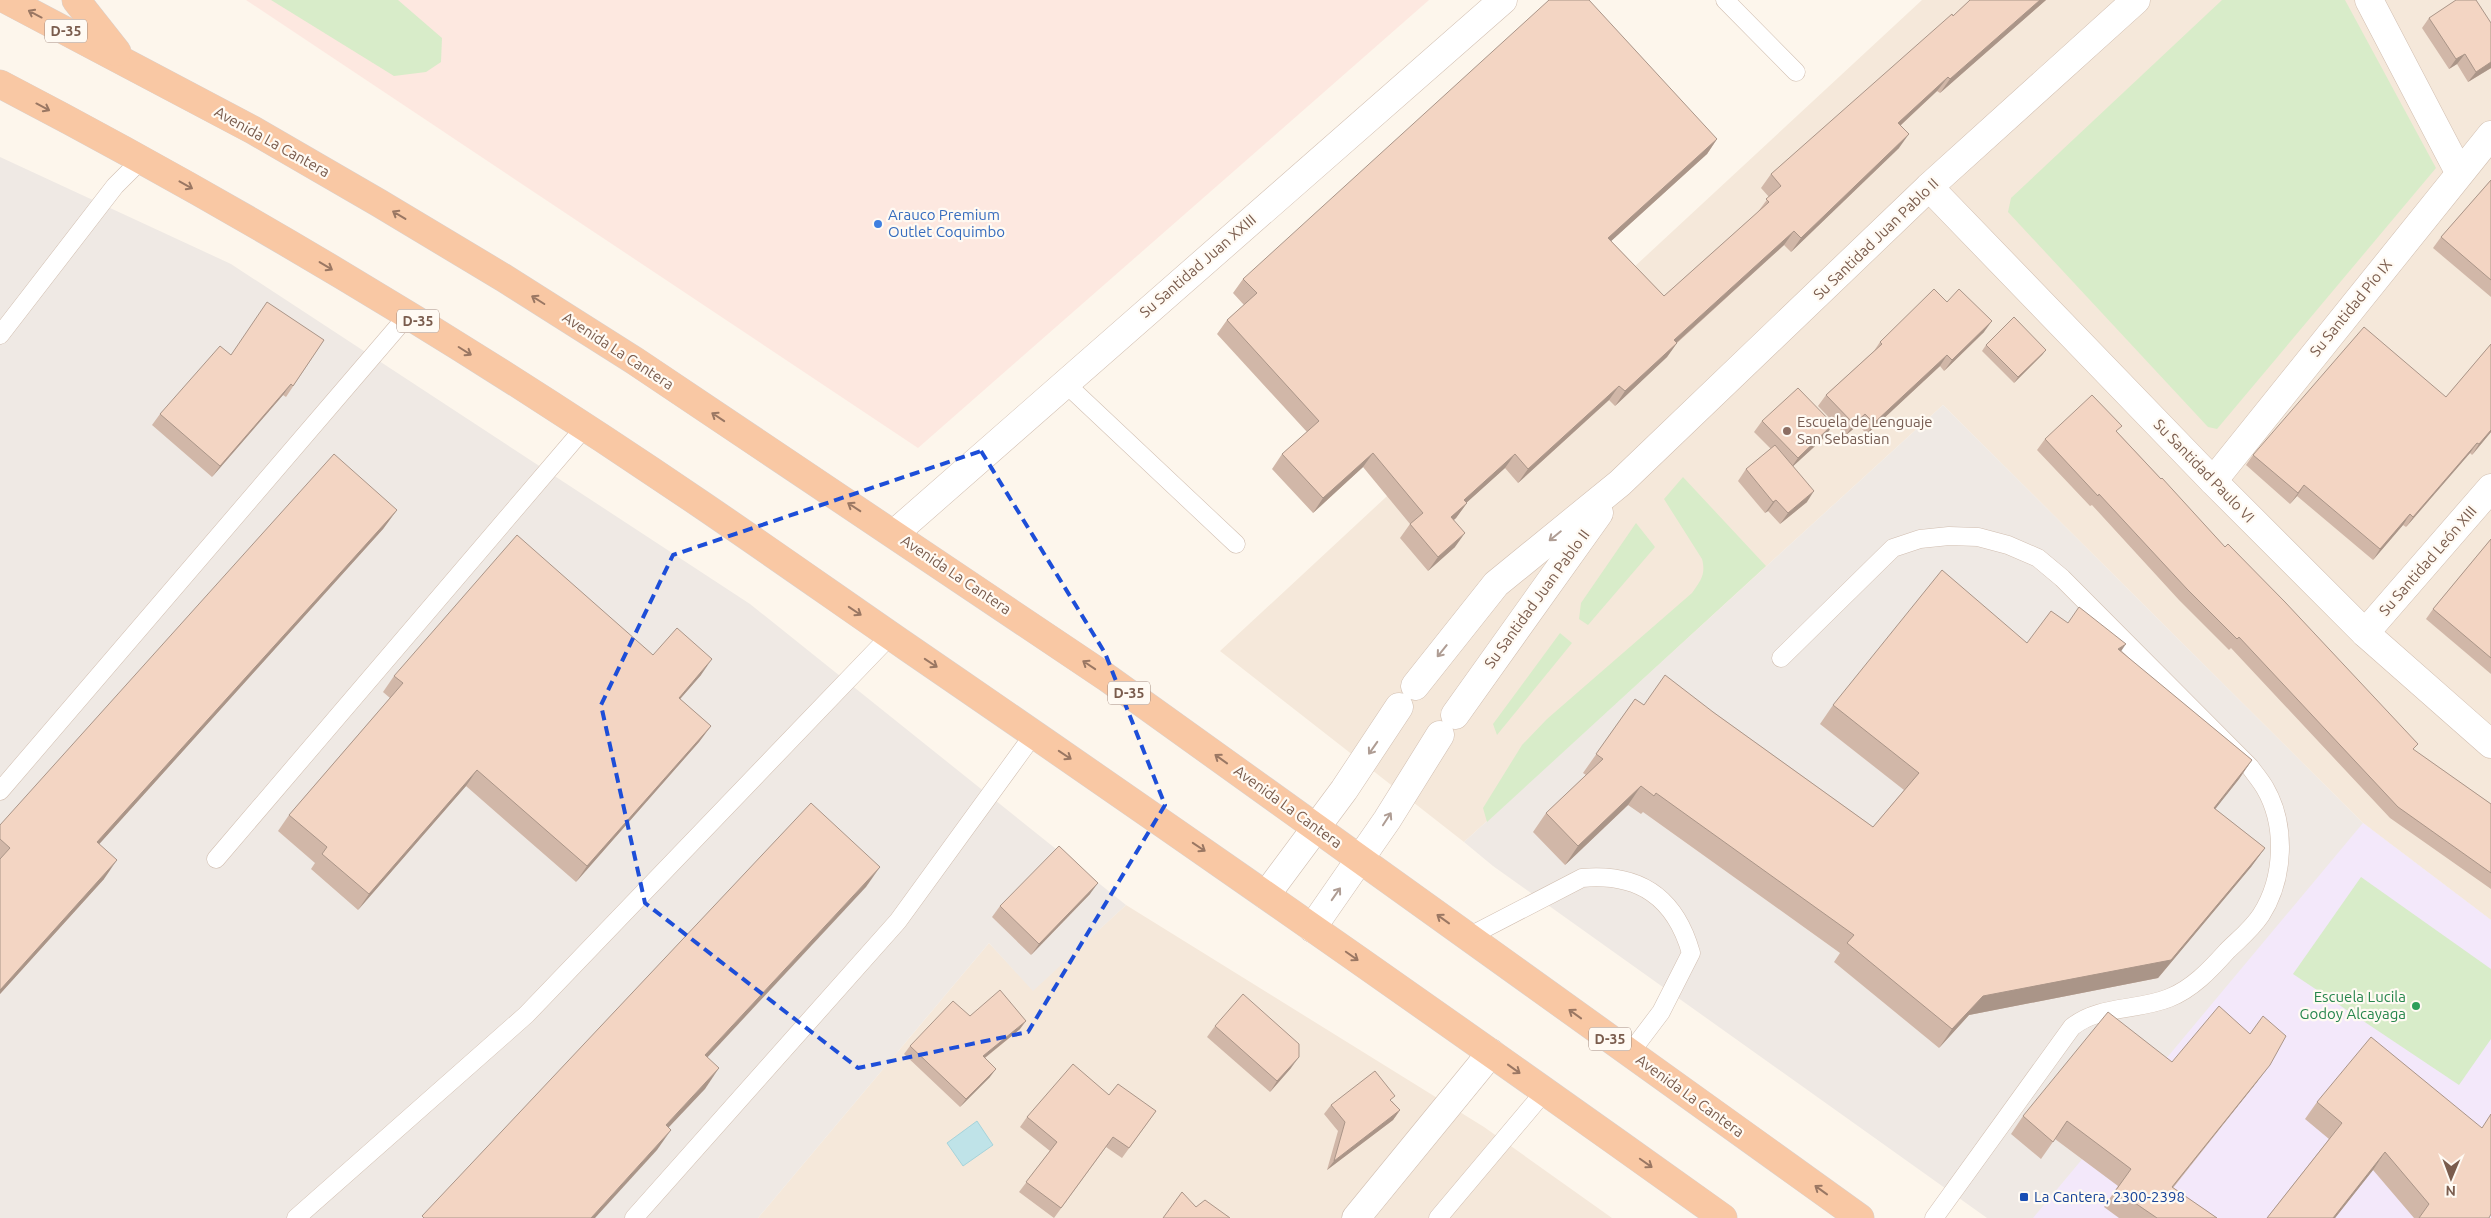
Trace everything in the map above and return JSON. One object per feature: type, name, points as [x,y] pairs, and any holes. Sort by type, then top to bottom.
[{"type":"highway","name":"Avenida La Cantera","points":[[7,0],[253,130],[504,278],[635,361],[1106,677],[1860,1218]]},
{"type":"highway","points":[[76,0],[124,61]]},
{"type":"highway","name":"D-35","points":[[0,84],[253,223],[408,315],[585,427],[703,506],[1266,894],[1545,1091],[1717,1216]]},
{"type":"street","name":"Su Santidad Juan XXIII","points":[[894,534],[1503,0]]},
{"type":"street","name":"Su Santidad Juan Pablo II","points":[[1266,894],[1375,745],[1407,696],[1496,584],[1620,483],[1929,187],[2136,0]]},
{"type":"street","points":[[2369,0],[2459,172]]},
{"type":"street","name":"Su Santidad Pío IX","points":[[2213,481],[2459,172],[2491,135]]},
{"type":"street","name":"Su Santidad Paulo VI","points":[[1929,187],[2213,481],[2365,633],[2491,744]]},
{"type":"street","name":"Su Santidad Juan Pablo II","points":[[1312,928],[1360,860],[1447,725],[1620,483]]},
{"type":"street","name":"Su Santidad León XIII","points":[[2365,633],[2491,488]]},
{"type":"street","points":[[1356,1218],[1491,1053]]},
{"type":"lane","points":[[1725,0],[1796,72]]},
{"type":"lane","points":[[0,335],[115,186],[141,160]]},
{"type":"lane","points":[[0,791],[408,315]]},
{"type":"lane","points":[[1065,384],[1236,544]]},
{"type":"lane","points":[[216,859],[585,427]]},
{"type":"lane","points":[[1781,658],[1893,548],[1920,539],[1949,536],[1978,537],[2008,545],[2038,558],[2076,592],[2250,766],[2266,789],[2276,814],[2280,840],[2279,867],[2272,893],[2262,914],[2247,934],[2212,969],[2192,985],[2170,998],[2143,1006],[2098,1013],[2081,1020],[2072,1027],[1934,1218]]},
{"type":"lane","points":[[296,1218],[526,1015],[890,636]]},
{"type":"lane","points":[[634,1218],[898,921],[1034,734]]},
{"type":"lane","points":[[1468,937],[1582,878],[1602,876],[1623,879],[1643,886],[1675,914],[1685,933],[1691,953],[1661,1012],[1630,1053]]},
{"type":"lane","points":[[1438,1218],[1545,1091]]},
{"type":"highlighted area","points":[[981,451],[1105,653],[1165,805],[1028,1032],[858,1068],[645,903],[601,705],[673,555]]},
{"type":"shaded area","name":"Arauco Premium Outlet Coquimbo","points":[[246,0],[1429,0],[918,448]]},
{"type":"shaded area","points":[[1922,0],[2491,0],[2491,920],[2363,823],[1943,405],[1464,842],[1220,651]]},
{"type":"shaded area","points":[[0,157],[231,264],[750,604],[1126,905],[1033,991],[989,943],[758,1218],[0,1218]]},
{"type":"shaded area","points":[[1943,405],[2363,823],[2491,920],[2491,1218],[1987,1218],[1493,866],[1464,842]]},
{"type":"shaded area","name":"Escuela Lucila Godoy Alcayaga","points":[[2363,823],[2491,920],[2491,1218],[2033,1218]]},
{"type":"shaded area","points":[[1126,905],[1484,1127],[1612,1218],[758,1218],[989,943],[1033,990]]},
{"type":"green space","points":[[271,0],[398,0],[442,38],[441,62],[426,72],[394,76]]},
{"type":"green space","points":[[2222,0],[2345,0],[2436,168],[2217,429],[2208,427],[2008,212],[2011,198]]},
{"type":"green space","points":[[1683,477],[1766,566],[1487,822],[1483,808],[1522,745],[1547,719],[1692,593],[1700,580],[1703,573],[1702,559],[1664,499]]},
{"type":"green space","points":[[1636,523],[1655,547],[1588,625],[1579,619],[1581,603]]},
{"type":"green space","points":[[1560,633],[1572,643],[1497,735],[1493,724]]},
{"type":"green space","name":"Escuela Lucila Godoy Alcayaga","points":[[2361,877],[2491,969],[2491,1039],[2459,1085],[2293,974]]},
{"type":"water","points":[[977,1121],[993,1145],[963,1166],[947,1143]]},
{"type":"building","points":[[1549,0],[1589,0],[1717,139],[1608,238],[1664,296],[1769,202],[1766,199],[1781,186],[1771,174],[1952,14],[1953,16],[1970,0],[2040,0],[1950,79],[1948,77],[1898,123],[1909,134],[1801,238],[1794,231],[1674,340],[1677,343],[1625,391],[1619,386],[1528,469],[1515,454],[1464,500],[1467,503],[1451,517],[1465,533],[1438,557],[1410,524],[1423,513],[1373,453],[1323,498],[1282,454],[1319,421],[1227,320],[1257,293],[1243,279]]},
{"type":"building","points":[[2456,0],[2476,0],[2491,23],[2491,62],[2476,72],[2465,54],[2456,59],[2429,18]]},
{"type":"building","points":[[2491,180],[2491,280],[2441,237]]},
{"type":"building","points":[[1934,289],[1947,302],[1959,289],[1992,321],[1952,360],[1947,355],[1874,423],[1865,414],[1854,424],[1826,395],[1882,344],[1880,342]]},
{"type":"building","points":[[267,302],[324,340],[293,386],[291,384],[220,466],[160,414],[220,346],[231,355]]},
{"type":"building","points":[[2014,317],[2046,350],[2018,377],[1986,345]]},
{"type":"building","points":[[2364,327],[2446,397],[2491,344],[2491,430],[2479,444],[2477,443],[2413,517],[2410,514],[2380,549],[2304,485],[2298,493],[2253,455]]},
{"type":"building","name":"Escuela de Lenguaje San Sebastian","points":[[1798,388],[1833,424],[1798,458],[1762,421]]},
{"type":"building","points":[[2092,395],[2122,426],[2116,431],[2225,547],[2228,544],[2285,602],[2418,744],[2413,749],[2491,804],[2491,873],[2398,807],[2239,637],[2237,639],[2187,589],[2045,439]]},
{"type":"building","points":[[1775,445],[1814,491],[1788,513],[1776,500],[1773,502],[1746,469]]},
{"type":"building","points":[[334,454],[397,510],[97,842],[117,860],[0,990],[0,859],[10,848],[0,839],[0,825]]},
{"type":"building","points":[[517,535],[653,655],[677,628],[712,659],[679,698],[711,726],[587,866],[477,770],[369,894],[322,854],[327,847],[289,815],[403,683],[394,676]]},
{"type":"building","points":[[2491,539],[2491,658],[2433,609]]},
{"type":"building","points":[[1942,570],[2027,643],[2051,611],[2068,623],[2079,607],[2126,644],[2118,649],[2252,760],[2214,808],[2265,848],[2171,960],[1983,996],[1952,1029],[1847,943],[1854,935],[1656,793],[1654,796],[1641,786],[1578,846],[1546,813],[1603,759],[1596,754],[1635,699],[1644,705],[1665,675],[1713,712],[1873,827],[1919,773],[1833,705]]},
{"type":"building","points":[[811,803],[880,867],[705,1055],[719,1068],[666,1125],[671,1130],[591,1218],[424,1218],[422,1216]]},
{"type":"building","points":[[1059,846],[1098,883],[1039,944],[1000,906]]},
{"type":"building","points":[[1000,990],[1026,1021],[983,1056],[996,1069],[966,1099],[910,1046],[953,1001],[970,1016]]},
{"type":"building","points":[[1243,994],[1299,1044],[1299,1057],[1277,1081],[1215,1026]]},
{"type":"building","points":[[2219,1006],[2250,1034],[2263,1016],[2286,1036],[2270,1065],[2172,1187],[2217,1218],[2157,1218],[2116,1190],[2131,1169],[2067,1121],[2053,1142],[2023,1116],[2108,1012],[2172,1062]]},
{"type":"building","points":[[2371,1037],[2482,1128],[2491,1114],[2491,1214],[2489,1218],[2419,1218],[2429,1204],[2385,1152],[2333,1218],[2267,1218],[2342,1123],[2317,1102]]},
{"type":"building","points":[[1073,1064],[1109,1095],[1118,1084],[1156,1111],[1129,1148],[1113,1137],[1061,1208],[1026,1182],[1057,1142],[1027,1117]]},
{"type":"building","points":[[1375,1071],[1395,1096],[1390,1100],[1400,1110],[1334,1161],[1345,1122],[1331,1105]]},
{"type":"building","points":[[1182,1192],[1196,1207],[1205,1200],[1230,1218],[1163,1218]]},
{"type":"place","name":"Arauco Premium Outlet Coquimbo","points":[[878,224]]},
{"type":"place","name":"Escuela de Lenguaje San Sebastian","points":[[1787,431]]},
{"type":"place","name":"Escuela Lucila Godoy Alcayaga","points":[[2416,1006]]},
{"type":"place","name":"La Cantera, 2300-2398","points":[[2024,1197]]}]
